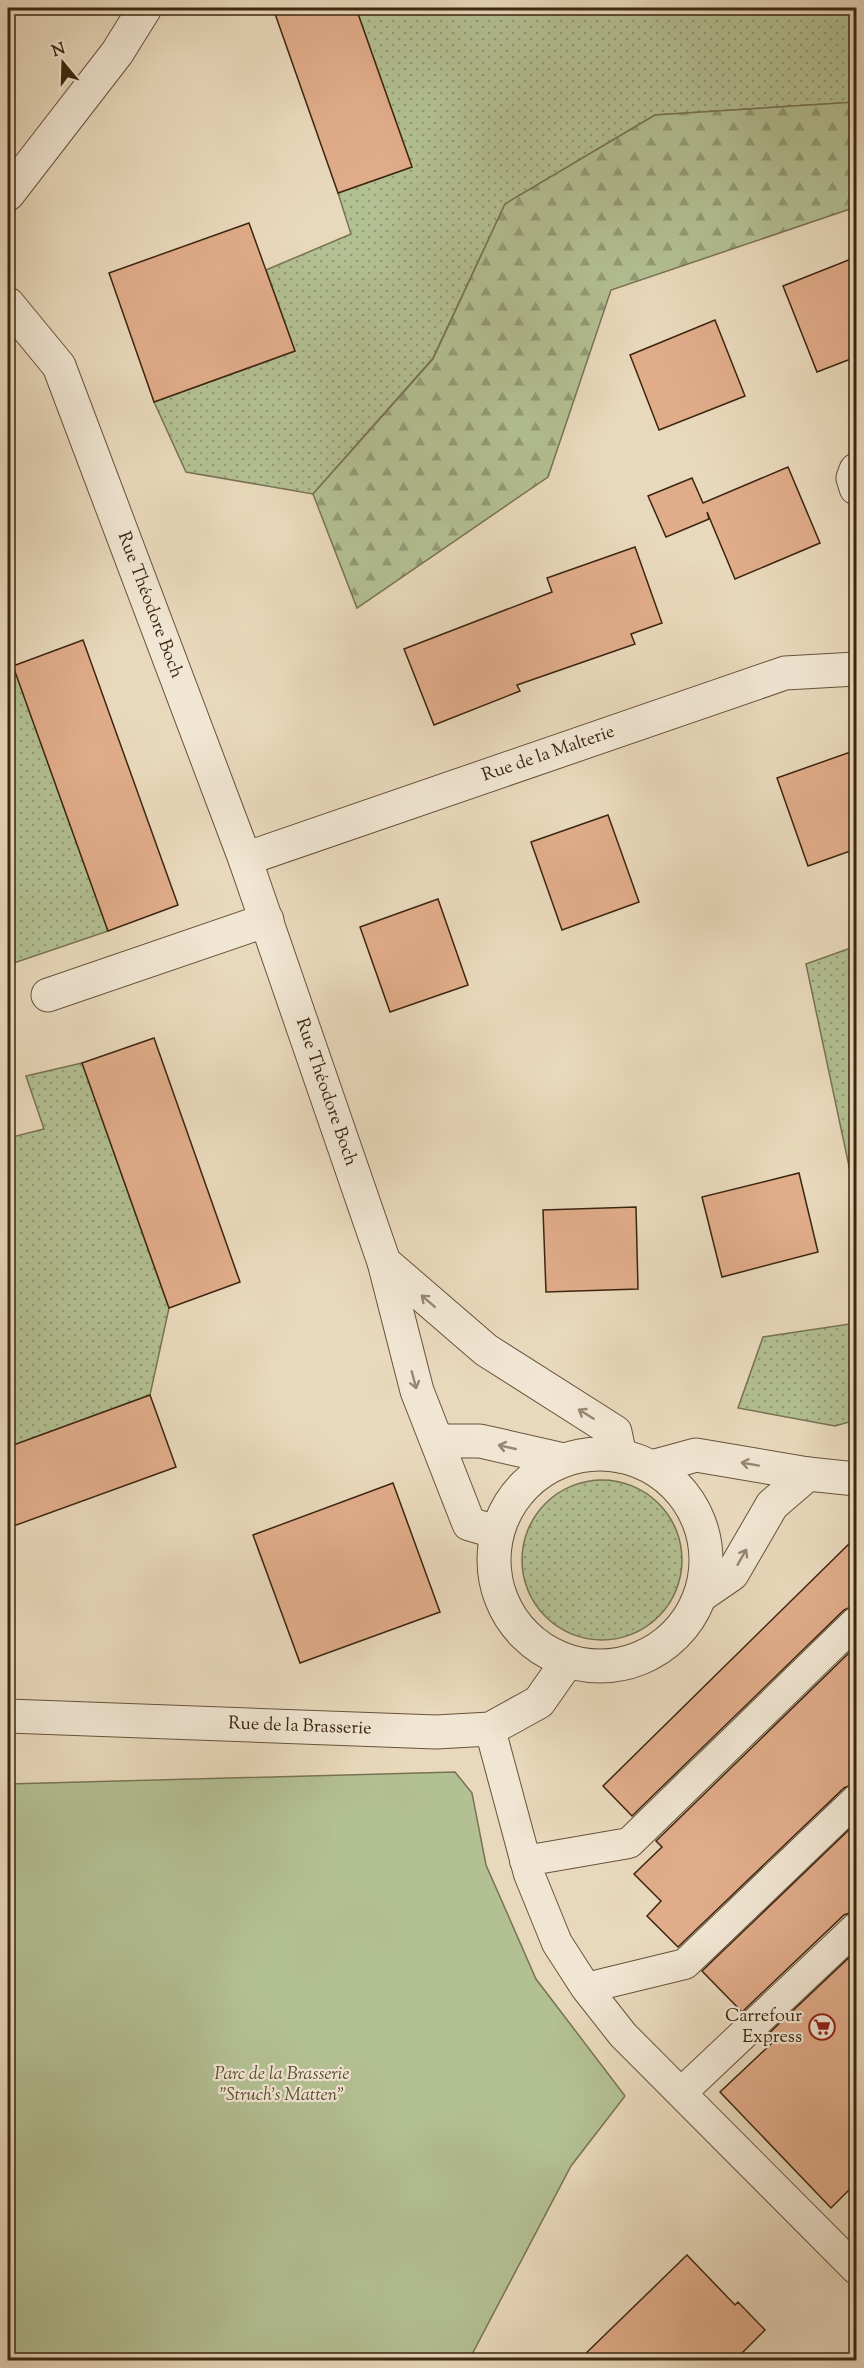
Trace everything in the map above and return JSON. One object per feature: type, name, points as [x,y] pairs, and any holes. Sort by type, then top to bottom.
[{"type":"street","points":[[8,194],[117,53],[145,8]]},
{"type":"street","name":"Rue Théodore Boch","points":[[8,304],[59,366],[267,920],[384,1263],[417,1390],[469,1524],[497,1532]]},
{"type":"street","points":[[856,470],[853,477],[856,488]]},
{"type":"street","name":"Rue de la Malterie","points":[[245,859],[785,673],[856,669]]},
{"type":"street","points":[[48,995],[267,920]]},
{"type":"street","points":[[384,1263],[486,1350],[615,1432],[620,1456]]},
{"type":"street","points":[[437,1441],[480,1441],[564,1460]]},
{"type":"street","points":[[592,1454],[620,1456],[652,1467],[676,1485],[694,1509],[704,1538],[707,1567],[700,1596],[684,1625],[661,1648],[632,1662],[599,1667],[567,1662],[538,1647],[515,1625],[504,1606],[499,1596],[494,1564],[497,1532],[511,1501],[534,1477],[564,1460],[592,1454]]},
{"type":"street","points":[[652,1467],[696,1455],[808,1474],[856,1479]]},
{"type":"street","points":[[700,1596],[732,1574],[772,1505],[808,1474]]},
{"type":"street","name":"Rue de la Brasserie","points":[[8,1716],[436,1732],[490,1729],[539,1702],[567,1662]]},
{"type":"lane","points":[[525,1860],[629,1843],[856,1622]]},
{"type":"lane","points":[[490,1729],[525,1860],[543,1912],[557,1943],[586,1988],[623,2035],[856,2269]]},
{"type":"lane","points":[[586,1988],[685,1964],[856,1800]]},
{"type":"lane","points":[[681,2093],[856,1928]]},
{"type":"green space","points":[[356,8],[856,8],[856,102],[655,115],[505,204],[433,358],[313,494],[186,472],[154,402],[295,351],[266,270],[351,234],[338,193],[412,167]]},
{"type":"green space","points":[[856,102],[856,207],[611,290],[548,477],[357,608],[313,494],[433,359],[505,204],[655,115]]},
{"type":"green space","points":[[8,650],[108,931],[8,965]]},
{"type":"green space","points":[[856,946],[856,1199],[806,964]]},
{"type":"green space","points":[[82,1063],[169,1308],[150,1395],[8,1447],[8,1138],[44,1129],[26,1076]]},
{"type":"green space","points":[[856,1323],[856,1420],[835,1426],[738,1408],[763,1337]]},
{"type":"green space","points":[[602,1480],[633,1486],[658,1504],[676,1529],[682,1560],[676,1591],[658,1616],[633,1634],[602,1640],[571,1634],[546,1616],[528,1591],[522,1560],[528,1529],[546,1504],[571,1486]]},
{"type":"green space","name":"Parc de la Brasserie \"Struch's Matten\"","points":[[455,1772],[472,1793],[486,1865],[536,1979],[625,2096],[571,2166],[469,2360],[8,2360],[8,1784]]},
{"type":"building","points":[[273,8],[356,8],[412,167],[338,193]]},
{"type":"building","points":[[249,223],[295,351],[154,402],[109,273]]},
{"type":"building","points":[[856,257],[856,357],[817,372],[783,286]]},
{"type":"building","points":[[715,320],[745,396],[659,430],[630,355]]},
{"type":"building","points":[[788,467],[820,543],[735,579],[707,512],[709,519],[666,537],[648,496],[692,478],[703,503]]},
{"type":"building","points":[[635,547],[662,623],[631,634],[635,644],[517,685],[520,691],[434,725],[404,649],[552,592],[547,578]]},
{"type":"building","points":[[83,640],[178,905],[108,931],[13,666]]},
{"type":"building","points":[[856,750],[856,849],[808,866],[777,778]]},
{"type":"building","points":[[608,815],[639,902],[562,930],[531,842]]},
{"type":"building","points":[[438,899],[468,985],[390,1012],[360,927]]},
{"type":"building","points":[[154,1038],[240,1282],[169,1308],[82,1063]]},
{"type":"building","points":[[799,1173],[818,1252],[722,1277],[702,1197]]},
{"type":"building","points":[[636,1207],[638,1289],[546,1292],[543,1210]]},
{"type":"building","points":[[150,1395],[176,1467],[8,1528],[8,1447]]},
{"type":"building","points":[[393,1483],[440,1612],[300,1663],[253,1535]]},
{"type":"building","points":[[856,1537],[856,1605],[844,1610],[632,1816],[603,1786]]},
{"type":"building","points":[[856,1646],[856,1783],[844,1788],[678,1947],[647,1916],[661,1901],[634,1874],[662,1847],[656,1841]]},
{"type":"building","points":[[856,1823],[856,1911],[844,1915],[742,2012],[702,1971]]},
{"type":"building","name":"Carrefour Express","points":[[856,1951],[856,2183],[831,2208],[720,2092],[772,2043],[766,2036]]},
{"type":"building","points":[[687,2255],[735,2305],[738,2302],[765,2330],[734,2361],[578,2361]]},
{"type":"place","name":"Carrefour Express","points":[[822,2027]]}]
